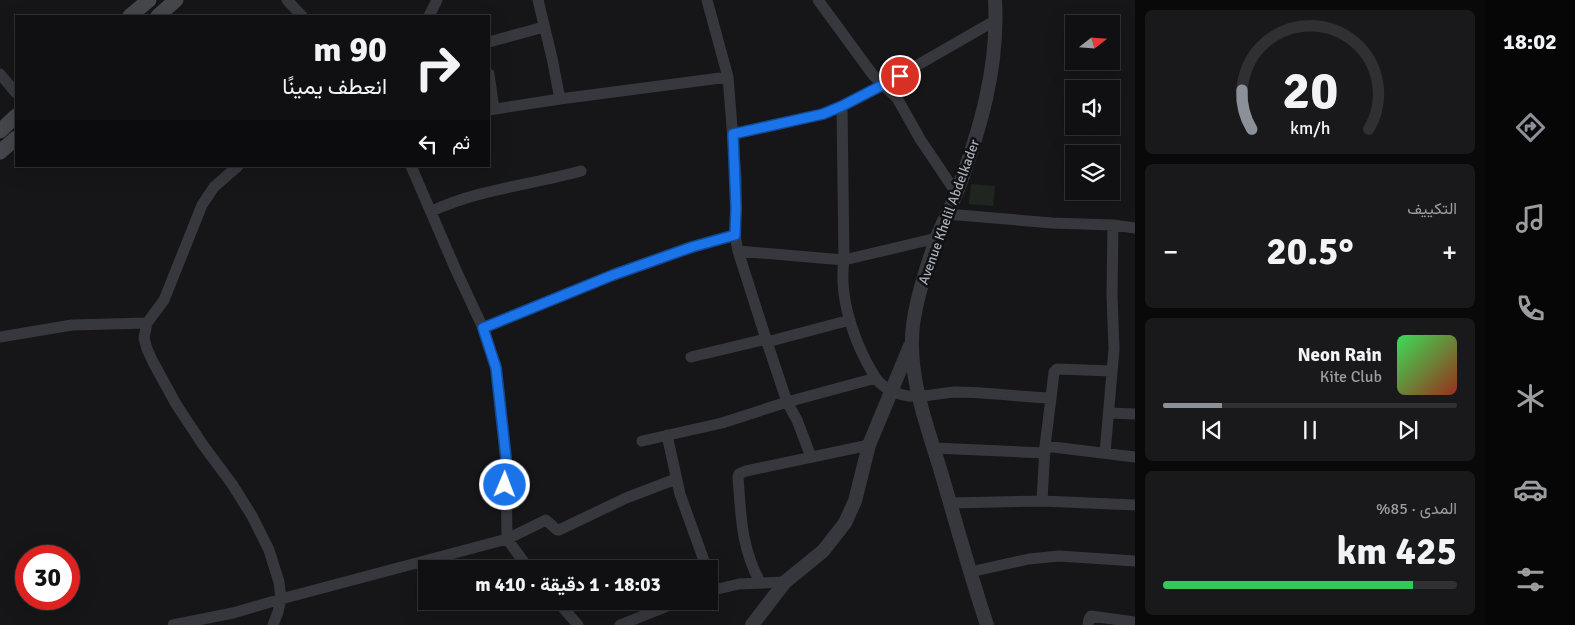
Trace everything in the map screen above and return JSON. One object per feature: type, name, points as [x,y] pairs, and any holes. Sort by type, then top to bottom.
[{"type":"main road","points":[[131,15],[149,0]]},
{"type":"main road","points":[[159,15],[176,0]]},
{"type":"main road","points":[[0,131],[15,117]]},
{"type":"main road","points":[[0,152],[15,139]]},
{"type":"street","points":[[287,0],[301,15]]},
{"type":"street","points":[[430,15],[437,0]]},
{"type":"street","points":[[538,0],[560,99]]},
{"type":"street","points":[[707,0],[728,76],[733,134],[736,208],[735,235],[738,251],[787,402],[797,420],[811,457]]},
{"type":"street","points":[[818,0],[862,61],[897,98],[920,139],[956,194]]},
{"type":"street","name":"Avenue Khelil Abdelkader","points":[[987,625],[919,397],[911,343],[921,291],[937,238],[956,194],[986,105],[992,73],[996,20],[995,0]]},
{"type":"street","points":[[733,134],[823,114],[842,106],[883,85],[996,20]]},
{"type":"street","points":[[490,42],[544,27]]},
{"type":"street","points":[[490,86],[492,109],[728,76]]},
{"type":"street","points":[[2,81],[15,92]]},
{"type":"street","points":[[842,106],[844,286],[850,320],[856,340],[876,378],[881,384],[892,391],[903,395],[919,397],[956,392],[1051,398]]},
{"type":"street","points":[[237,167],[214,187],[202,205],[164,300],[147,323],[144,338],[153,362],[176,404],[252,516],[274,565],[279,582],[281,599],[273,625]]},
{"type":"street","points":[[412,167],[455,268],[483,328],[496,368],[506,458],[507,539],[522,560]]},
{"type":"street","points":[[432,211],[450,203],[491,190],[539,182],[581,171]]},
{"type":"street","points":[[947,214],[1135,228]]},
{"type":"street","points":[[1105,453],[1114,349],[1112,295],[1113,225]]},
{"type":"street","points":[[483,328],[613,275],[692,247],[735,235]]},
{"type":"street","points":[[738,251],[844,260],[937,238]]},
{"type":"street","points":[[692,357],[850,320]]},
{"type":"street","points":[[0,336],[72,325],[147,323]]},
{"type":"street","points":[[752,625],[785,582],[824,550],[845,522],[855,501],[869,445],[911,343]]},
{"type":"street","points":[[1042,501],[1045,449],[1054,372],[1057,369],[1112,370]]},
{"type":"street","points":[[642,441],[722,423],[787,402],[876,378]]},
{"type":"street","points":[[1109,413],[1135,414]]},
{"type":"street","points":[[667,435],[676,479],[704,560]]},
{"type":"street","points":[[760,582],[750,563],[743,540],[738,475],[746,471],[869,445]]},
{"type":"street","points":[[934,448],[1045,449],[1135,457]]},
{"type":"street","points":[[173,625],[233,613],[507,539],[546,520],[557,530],[561,529],[626,498],[676,479]]},
{"type":"street","points":[[950,503],[1042,501],[1135,505]]},
{"type":"street","points":[[970,572],[1029,559],[1059,556],[1135,561]]},
{"type":"street","points":[[718,589],[739,584],[785,582]]},
{"type":"street","points":[[565,610],[578,625]]},
{"type":"street","points":[[620,625],[658,610]]},
{"type":"street","points":[[1088,625],[1090,617],[1093,616],[1135,622]]},
{"type":"shaded area","points":[[971,184],[995,186],[993,206],[969,204]]},
{"type":"route","points":[[505,485],[506,458],[496,368],[483,328],[613,275],[692,247],[735,235],[736,176],[733,134],[823,114],[900,76]]}]
